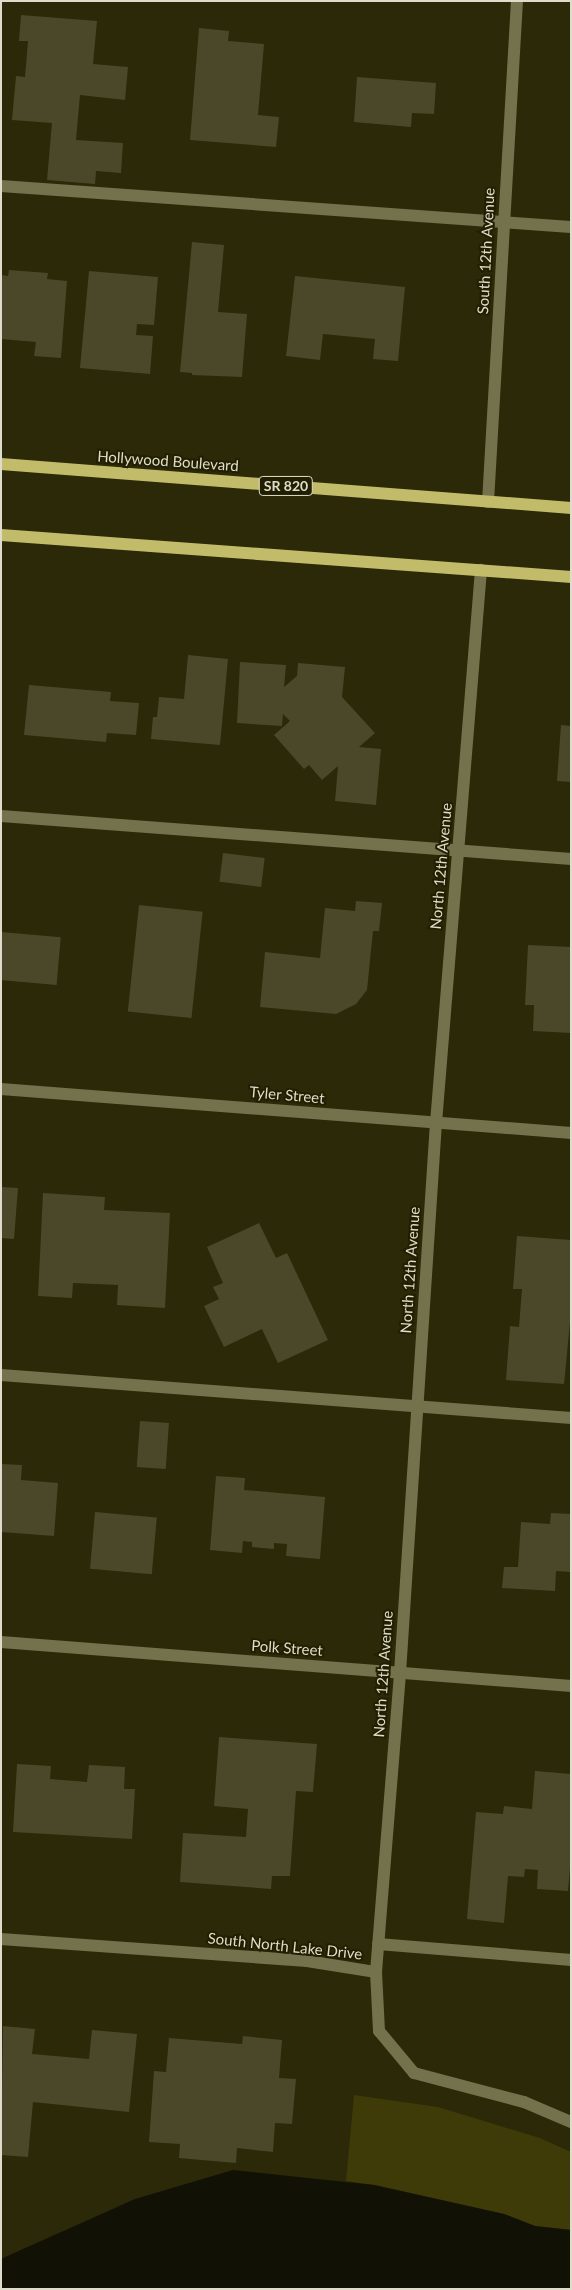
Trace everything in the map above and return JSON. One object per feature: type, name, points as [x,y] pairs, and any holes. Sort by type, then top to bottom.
[{"type":"main road","name":"Hollywood Boulevard","points":[[1,464],[571,508]]},
{"type":"main road","points":[[1,535],[571,577]]},
{"type":"street","name":"South 12th Avenue","points":[[488,502],[517,1]]},
{"type":"street","points":[[1,186],[571,227]]},
{"type":"street","name":"North 12th Avenue","points":[[376,1972],[400,1673],[436,1123],[481,570]]},
{"type":"street","points":[[1,816],[571,859]]},
{"type":"street","name":"Tyler Street","points":[[1,1089],[571,1133]]},
{"type":"street","points":[[1,1375],[571,1418]]},
{"type":"street","name":"Polk Street","points":[[1,1642],[571,1686]]},
{"type":"street","name":"South North Lake Drive","points":[[1,1939],[307,1961],[376,1972],[379,2031],[414,2073],[524,2102],[571,2122]]},
{"type":"street","points":[[378,1944],[571,1960]]},
{"type":"shaded area","points":[[354,2095],[438,2107],[540,2138],[571,2152],[571,2230],[535,2226],[504,2214],[375,2185],[346,2181]]},
{"type":"shaded area","points":[[233,2170],[374,2185],[504,2214],[535,2226],[571,2230],[571,2289],[1,2289],[1,2259],[135,2199]]},
{"type":"building","points":[[21,15],[97,21],[93,64],[128,67],[125,100],[80,95],[76,140],[123,143],[121,173],[96,171],[95,184],[47,180],[52,123],[12,120],[16,76],[25,77],[28,41],[19,41]]},
{"type":"building","points":[[199,28],[229,31],[228,41],[264,44],[258,115],[279,117],[276,147],[190,140]]},
{"type":"building","points":[[357,77],[436,83],[434,114],[412,113],[411,127],[354,122]]},
{"type":"building","points":[[192,242],[224,245],[218,312],[247,314],[242,377],[192,375],[192,373],[180,372]]},
{"type":"building","points":[[9,270],[48,273],[47,279],[67,281],[61,358],[34,356],[36,342],[1,339],[1,275],[8,276]]},
{"type":"building","points":[[89,271],[158,277],[154,325],[137,324],[136,335],[153,336],[150,374],[80,368]]},
{"type":"building","points":[[295,276],[405,287],[398,361],[373,359],[375,339],[323,334],[320,360],[286,356]]},
{"type":"building","points":[[188,655],[228,659],[220,745],[151,739],[153,717],[157,717],[159,697],[184,699]]},
{"type":"building","points":[[240,662],[286,665],[284,687],[297,676],[298,663],[345,667],[342,697],[375,733],[359,747],[381,749],[376,805],[335,801],[338,766],[322,780],[309,765],[304,769],[274,735],[290,721],[283,714],[282,726],[237,723]]},
{"type":"building","points":[[29,685],[111,692],[110,701],[139,703],[136,735],[107,733],[106,742],[24,735]]},
{"type":"building","points":[[561,725],[571,726],[571,782],[557,781]]},
{"type":"building","points":[[223,853],[265,858],[261,887],[219,882]]},
{"type":"building","points":[[356,901],[382,903],[379,931],[373,931],[367,990],[356,1004],[336,1014],[260,1007],[265,952],[320,958],[325,908],[355,911]]},
{"type":"building","points":[[139,905],[203,912],[191,1018],[128,1011]]},
{"type":"building","points":[[1,932],[61,937],[57,985],[1,980]]},
{"type":"building","points":[[528,945],[571,947],[571,1033],[533,1031],[534,1005],[525,1005]]},
{"type":"building","points":[[1,1187],[18,1188],[14,1239],[1,1238]]},
{"type":"building","points":[[43,1193],[105,1197],[104,1210],[170,1213],[165,1308],[117,1305],[118,1285],[73,1283],[72,1298],[38,1296]]},
{"type":"building","points":[[259,1223],[276,1258],[287,1253],[328,1340],[278,1363],[262,1329],[224,1347],[204,1306],[219,1299],[213,1287],[223,1283],[207,1247]]},
{"type":"building","points":[[517,1236],[571,1240],[571,1312],[564,1384],[506,1380],[510,1326],[519,1327],[522,1289],[513,1289]]},
{"type":"building","points":[[140,1421],[169,1423],[166,1469],[137,1467]]},
{"type":"building","points":[[1,1464],[22,1465],[21,1480],[58,1483],[54,1536],[1,1532]]},
{"type":"building","points":[[216,1476],[245,1478],[244,1490],[325,1497],[320,1559],[286,1556],[287,1544],[274,1543],[274,1549],[252,1547],[252,1542],[243,1541],[242,1553],[210,1550]]},
{"type":"building","points":[[95,1512],[157,1517],[152,1574],[90,1569]]},
{"type":"building","points":[[551,1513],[571,1514],[571,1572],[556,1571],[555,1591],[502,1588],[504,1567],[518,1567],[521,1522],[550,1524]]},
{"type":"building","points":[[219,1737],[317,1744],[313,1792],[296,1791],[290,1876],[272,1876],[271,1889],[180,1882],[183,1833],[246,1837],[248,1809],[214,1806]]},
{"type":"building","points":[[17,1764],[51,1766],[50,1779],[87,1782],[89,1765],[125,1767],[124,1789],[135,1789],[132,1839],[13,1832]]},
{"type":"building","points":[[535,1771],[571,1774],[571,1856],[568,1891],[537,1889],[538,1870],[525,1869],[524,1877],[508,1876],[504,1923],[467,1919],[476,1812],[503,1814],[504,1806],[532,1809]]},
{"type":"building","points":[[3,2026],[35,2029],[32,2054],[89,2059],[92,2030],[137,2034],[129,2112],[33,2102],[28,2157],[1,2155]]},
{"type":"building","points":[[243,2036],[282,2040],[279,2078],[296,2079],[292,2124],[275,2123],[273,2152],[237,2148],[236,2163],[179,2158],[180,2144],[149,2142],[154,2071],[166,2072],[169,2038],[242,2044]]}]
